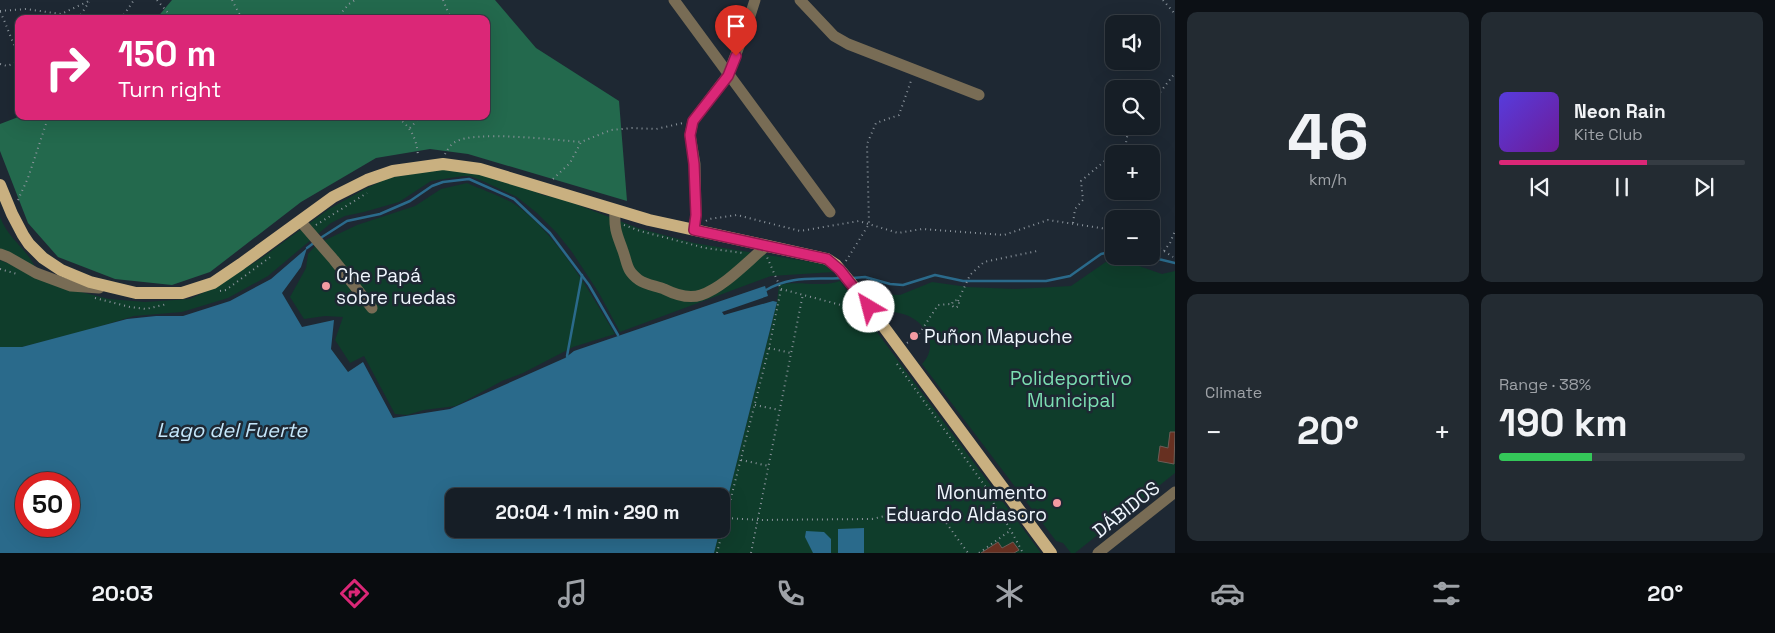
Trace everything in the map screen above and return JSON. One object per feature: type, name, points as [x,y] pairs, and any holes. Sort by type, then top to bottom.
[{"type":"main road","points":[[0,185],[12,214],[29,244],[43,258],[73,275],[110,288],[136,294],[182,293],[213,283],[306,228],[333,197],[366,180],[393,171],[443,164],[480,169],[545,189],[614,216],[694,230],[763,253],[822,257],[831,261],[855,288],[897,354],[1051,553]]},
{"type":"street","points":[[674,0],[728,76],[830,212]]},
{"type":"street","points":[[694,230],[696,215],[694,164],[690,135],[693,121],[728,76],[755,0]]},
{"type":"street","points":[[800,0],[834,36],[848,44],[979,95]]},
{"type":"street","points":[[614,216],[614,227],[626,266],[633,275],[641,281],[688,297],[700,296],[710,291],[763,253]]},
{"type":"street","points":[[306,228],[372,308]]},
{"type":"street","points":[[0,254],[36,273],[71,286],[110,288]]},
{"type":"street","name":"DÁBIDOS","points":[[1098,553],[1175,492]]},
{"type":"path","points":[[124,15],[134,0]]},
{"type":"path","points":[[157,0],[169,15]]},
{"type":"path","points":[[232,0],[240,15]]},
{"type":"path","points":[[339,15],[355,0]]},
{"type":"path","points":[[444,0],[450,15]]},
{"type":"path","points":[[1163,0],[1175,14]]},
{"type":"path","points":[[15,47],[0,11],[26,9],[61,14],[90,1]]},
{"type":"path","points":[[81,15],[90,1]]},
{"type":"path","points":[[0,64],[7,66],[15,63]]},
{"type":"path","points":[[840,270],[869,224],[867,144],[876,123],[899,115],[915,69]]},
{"type":"path","points":[[1160,92],[1175,73]]},
{"type":"path","points":[[12,214],[28,178],[47,120]]},
{"type":"path","points":[[399,120],[410,128],[418,147],[419,167]]},
{"type":"path","points":[[410,128],[417,120]]},
{"type":"path","points":[[432,165],[454,142],[469,138],[528,137],[581,142],[611,130],[632,128],[656,130],[693,121]]},
{"type":"path","points":[[1073,223],[1075,209],[1083,200],[1081,181],[1126,143],[1127,135]]},
{"type":"path","points":[[545,189],[570,163],[581,142]]},
{"type":"path","points":[[306,228],[372,190]]},
{"type":"path","points":[[694,230],[709,219],[737,215],[800,231],[859,221],[898,233],[922,229],[1004,235],[1048,220],[1105,228]]},
{"type":"path","points":[[614,216],[640,231],[705,248],[763,253],[774,258]]},
{"type":"path","points":[[1164,251],[1175,231]]},
{"type":"path","points":[[1160,249],[1174,258]]},
{"type":"path","points":[[217,292],[226,290],[280,250]]},
{"type":"path","points":[[952,304],[955,308],[959,306],[958,301],[970,275],[984,262],[1037,251]]},
{"type":"path","points":[[730,505],[769,348],[781,289],[776,272],[763,253]]},
{"type":"path","points":[[0,269],[23,276]]},
{"type":"path","points":[[781,289],[857,309]]},
{"type":"path","points":[[751,553],[803,294]]},
{"type":"path","points":[[91,297],[122,305],[146,308],[174,302]]},
{"type":"path","points":[[958,301],[953,301],[952,304],[938,305],[919,334],[897,354],[993,498],[994,504],[1023,553]]},
{"type":"path","points":[[852,302],[861,315]]},
{"type":"path","points":[[769,348],[792,353]]},
{"type":"path","points":[[755,405],[780,411]]},
{"type":"path","points":[[740,460],[769,466]]},
{"type":"path","points":[[730,518],[758,520],[872,519],[885,516],[939,513],[968,553]]},
{"type":"path","points":[[979,553],[1011,530]]},
{"type":"path","points":[[717,553],[721,538]]},
{"type":"green space","points":[[172,0],[495,0],[536,48],[619,101],[627,201],[468,154],[430,149],[376,158],[301,202],[210,272],[172,285],[115,279],[58,257],[28,223],[0,151],[0,124],[15,118],[15,120],[490,120],[490,15],[159,15]]},
{"type":"green space","points":[[444,169],[466,170],[518,185],[543,195],[565,200],[638,228],[694,243],[823,264],[834,272],[771,276],[620,332],[599,293],[572,252],[537,213],[517,197],[470,176],[463,176],[431,181],[399,202],[345,216],[331,223],[268,276],[228,298],[182,312],[134,316],[22,347],[0,347],[0,260],[69,289],[109,299],[145,302],[190,299],[215,287],[263,257],[329,209],[365,189],[388,178]]},
{"type":"green space","points":[[467,183],[495,194],[520,208],[548,235],[573,266],[615,334],[573,347],[523,373],[502,381],[456,406],[424,410],[407,415],[395,414],[364,356],[350,363],[335,340],[343,317],[325,316],[304,319],[290,297],[306,268],[308,254],[317,244],[357,225],[415,206],[441,189]]},
{"type":"green space","points":[[0,217],[8,232],[27,254],[35,267],[0,251]]},
{"type":"green space","name":"Polideportivo Municipal","points":[[1105,263],[1105,265],[1136,265],[1162,274],[1175,271],[1175,473],[1075,553],[1071,553],[1063,543],[1056,541],[922,364],[930,350],[930,343],[925,329],[920,323],[903,314],[883,309],[871,294],[900,295],[932,282],[968,287],[1014,289],[1071,286]]},
{"type":"green space","points":[[840,281],[1041,553],[714,553],[718,538],[730,538],[730,489],[777,302],[779,285]]},
{"type":"water","name":"Lago del Fuerte","points":[[307,248],[301,267],[282,293],[302,327],[334,320],[331,349],[348,372],[363,362],[393,418],[450,409],[565,358],[574,351],[765,286],[768,296],[722,312],[724,315],[773,301],[777,302],[730,489],[445,488],[445,538],[718,538],[714,553],[0,553],[0,347],[22,347],[127,319],[183,316],[230,301],[271,279]]},
{"type":"water","points":[[864,528],[864,553],[838,553],[838,529]]},
{"type":"water","points":[[806,531],[824,532],[831,539],[831,553],[813,553],[805,537]]},
{"type":"building","name":"Polideportivo Municipal","points":[[1170,432],[1175,432],[1174,464],[1158,461],[1160,446],[1168,448]]},
{"type":"building","points":[[998,542],[1002,548],[1013,542],[1019,550],[1014,553],[981,553]]},
{"type":"waterway","points":[[319,239],[347,221],[380,214],[410,201],[432,186],[443,182],[469,179],[514,199],[550,233],[589,285],[618,335]]},
{"type":"waterway","points":[[307,248],[315,242]]},
{"type":"waterway","points":[[853,278],[865,277],[890,284],[903,285],[935,275],[963,281],[1046,281],[1070,276],[1105,253]]},
{"type":"waterway","points":[[1160,259],[1175,263]]},
{"type":"waterway","points":[[567,356],[582,275]]},
{"type":"waterway","points":[[766,290],[794,280],[842,278]]},
{"type":"place","name":"Che Papá sobre ruedas","points":[[326,286]]},
{"type":"place","name":"Puñon Mapuche","points":[[914,336]]},
{"type":"place","name":"Monumento Eduardo Aldasoro","points":[[1057,503]]},
{"type":"route","points":[[736,56],[728,76],[693,121],[690,135],[694,164],[696,215],[694,230],[827,259],[836,265],[869,307]]}]
